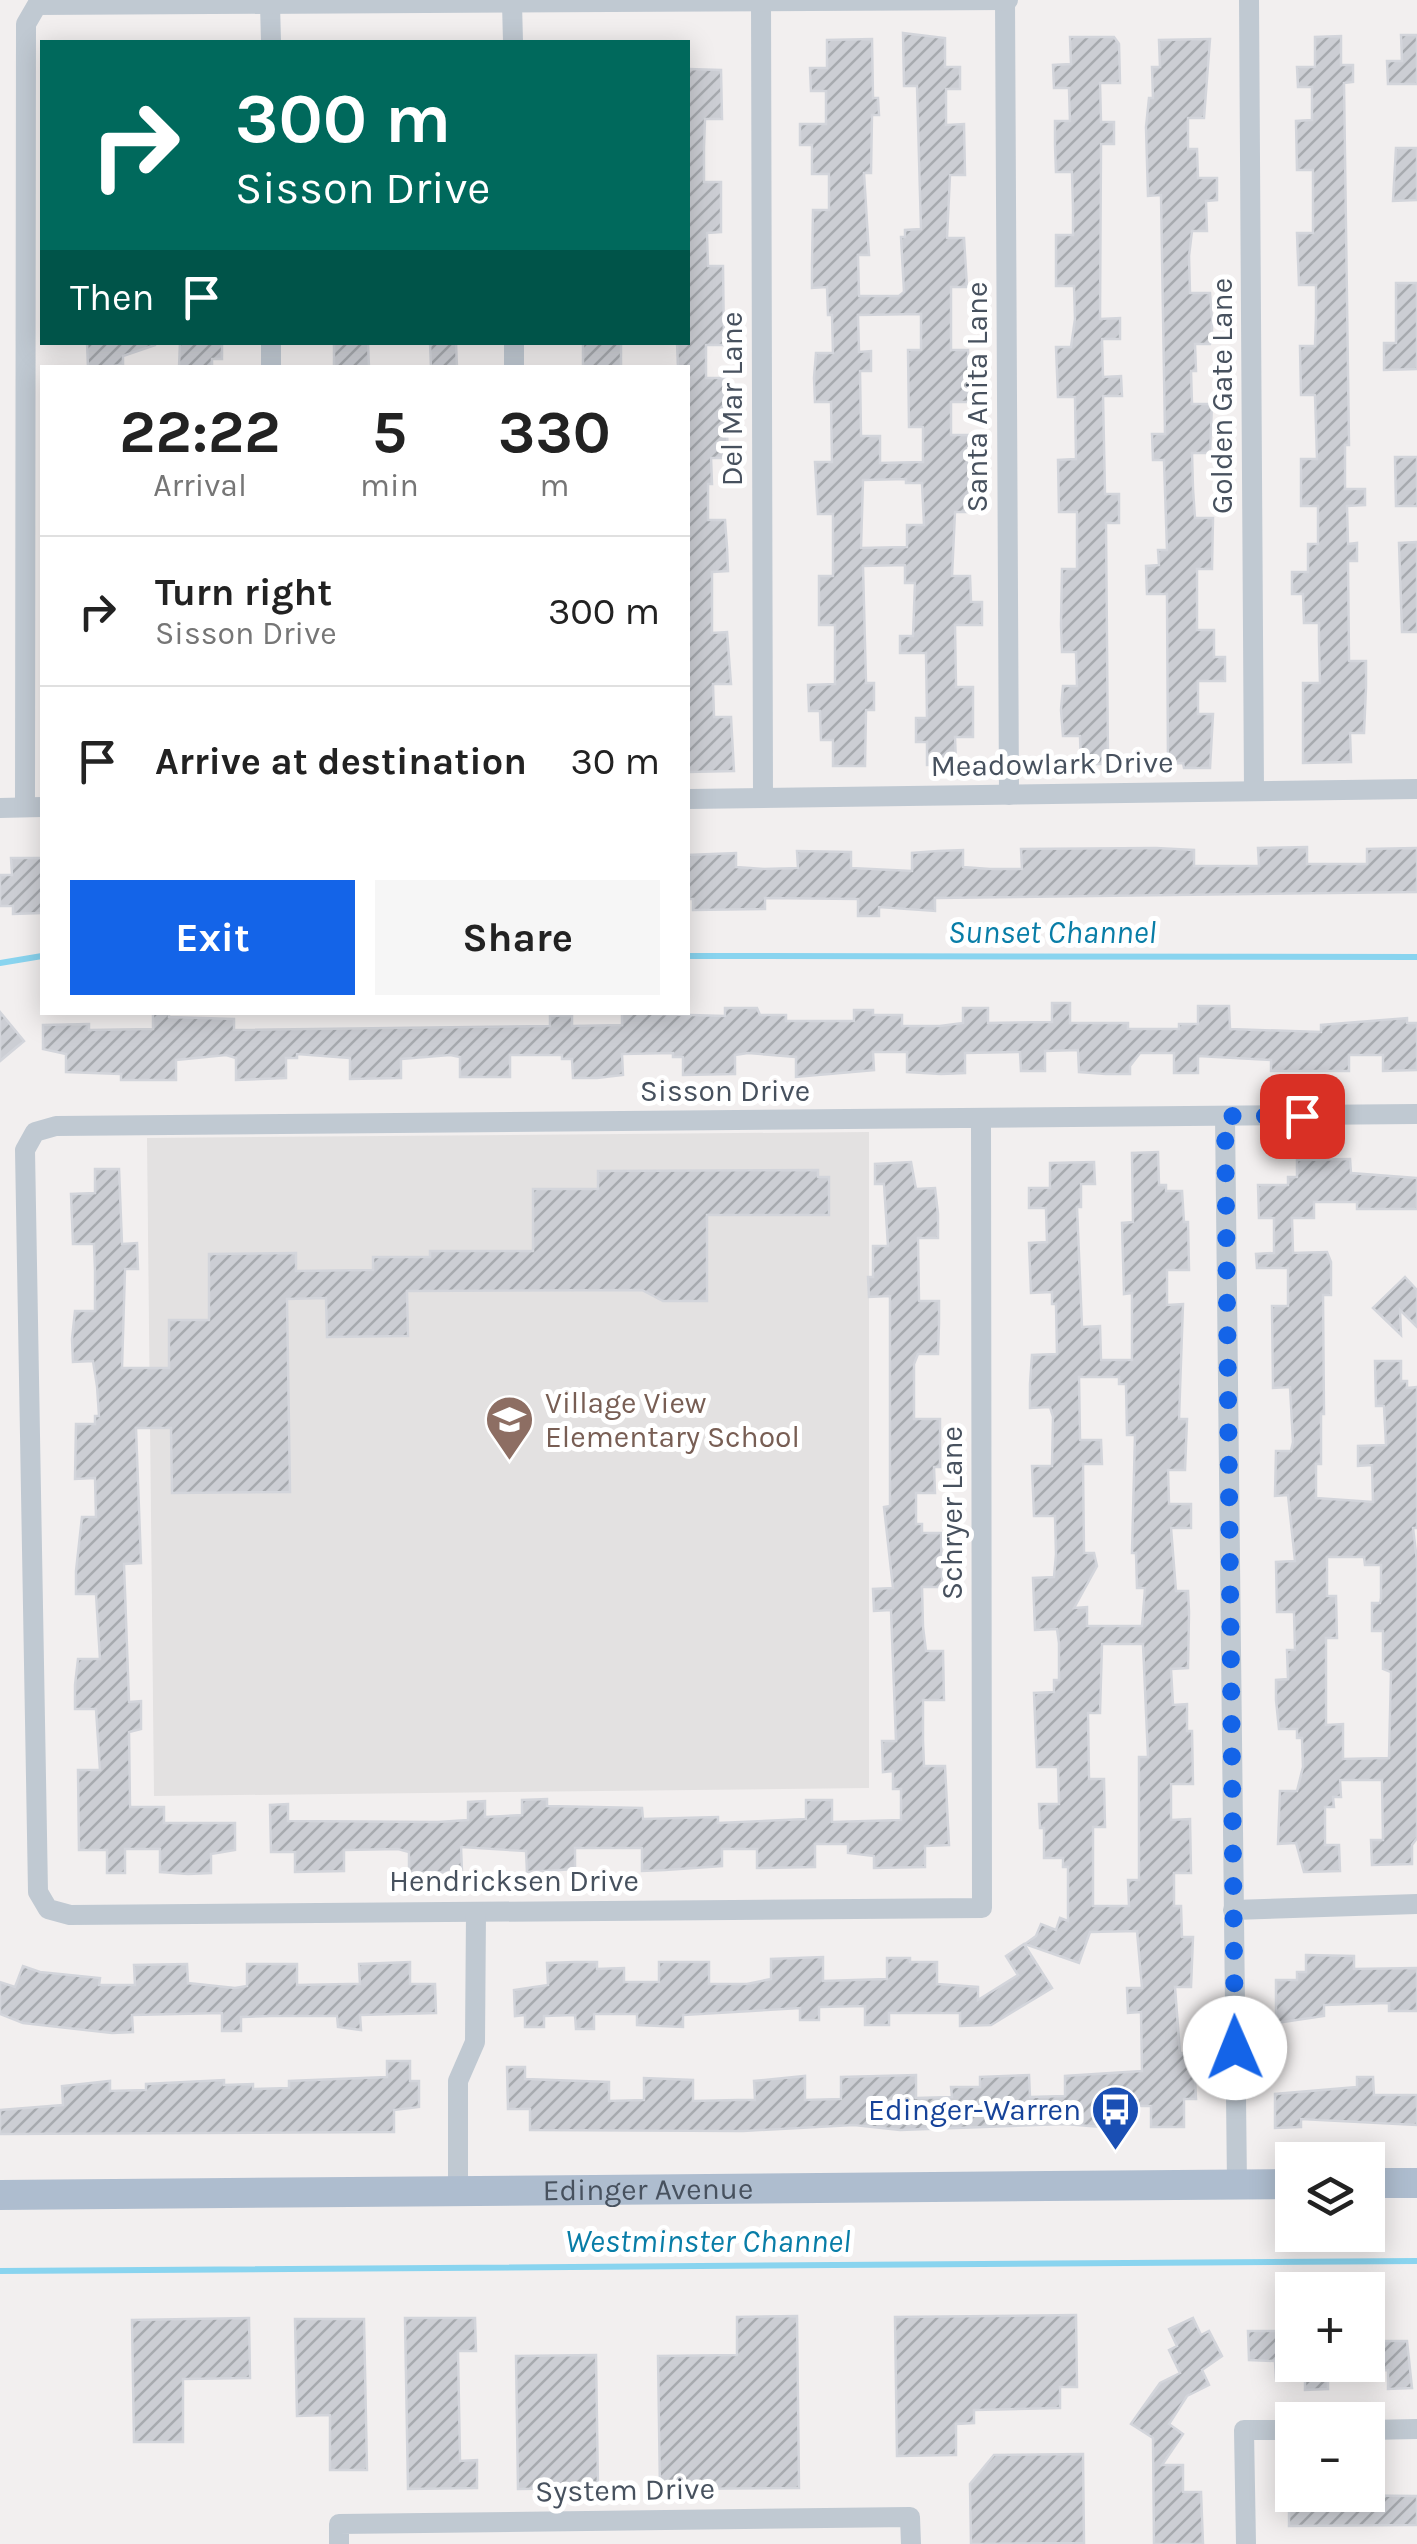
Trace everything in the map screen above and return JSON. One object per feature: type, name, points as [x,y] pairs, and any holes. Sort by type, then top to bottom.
[{"type":"main road","points":[[1385,2184],[1417,2183]]},
{"type":"main road","name":"Edinger Avenue","points":[[0,2195],[1275,2184]]},
{"type":"street","points":[[0,808],[34,807],[26,24],[37,6],[1006,0]]},
{"type":"street","name":"Santa Anita Lane","points":[[1006,0],[1008,794]]},
{"type":"street","name":"Golden Gate Lane","points":[[1249,0],[1254,792]]},
{"type":"street","name":"Del Mar Lane","points":[[761,1],[763,798]]},
{"type":"street","points":[[512,3],[513,40]]},
{"type":"street","points":[[270,4],[270,40]]},
{"type":"street","name":"Meadowlark Drive","points":[[690,798],[1417,790]]},
{"type":"street","name":"Sisson Drive","points":[[48,1908],[38,1892],[25,1150],[35,1132],[56,1126],[1417,1114]]},
{"type":"street","points":[[1225,1116],[1236,2184]]},
{"type":"street","name":"Schryer Lane","points":[[981,1119],[982,1908]]},
{"type":"street","points":[[1234,1910],[1417,1904]]},
{"type":"street","name":"Hendricksen Drive","points":[[48,1908],[70,1915],[982,1908]]},
{"type":"street","points":[[458,2191],[458,2082],[475,2042],[476,1912]]},
{"type":"street","points":[[1246,2544],[1244,2430],[1275,2430]]},
{"type":"street","points":[[1385,2430],[1417,2430]]},
{"type":"street","name":"System Drive","points":[[339,2534],[910,2517],[911,2544]]},
{"type":"shaded area","name":"Village View Elementary School","points":[[869,1132],[869,1788],[154,1796],[147,1138]]},
{"type":"building","points":[[903,33],[945,38],[945,67],[960,67],[960,89],[946,89],[946,125],[964,124],[965,175],[950,175],[947,238],[964,238],[967,287],[951,287],[951,350],[968,350],[969,402],[951,402],[951,435],[974,435],[975,453],[970,453],[970,512],[955,512],[952,576],[970,576],[971,602],[982,602],[982,625],[955,625],[956,687],[973,687],[973,737],[955,737],[956,764],[927,765],[927,742],[916,742],[916,718],[927,718],[926,653],[900,653],[900,636],[913,636],[915,583],[905,583],[905,565],[863,566],[866,683],[874,683],[874,710],[866,710],[865,766],[833,766],[833,740],[821,740],[820,711],[809,711],[808,685],[835,684],[835,625],[819,625],[819,576],[833,576],[833,514],[818,514],[815,462],[832,462],[831,402],[815,402],[814,378],[816,353],[833,353],[832,315],[828,315],[827,287],[812,288],[813,210],[829,210],[829,174],[812,174],[812,145],[800,145],[800,124],[826,124],[826,91],[811,91],[810,68],[827,68],[827,40],[872,39],[873,98],[878,98],[879,115],[872,115],[871,173],[864,173],[869,255],[858,255],[859,296],[899,296],[904,292],[901,237],[905,237],[905,230],[921,229],[917,86],[904,86]],"holes":[[[921,314],[921,350],[908,350],[909,427],[923,427],[923,462],[880,463],[880,436],[861,436],[860,371],[871,371],[871,351],[859,352],[858,315]],[[906,479],[906,483],[922,483],[924,525],[907,525],[907,547],[861,548],[863,480]]]},
{"type":"building","points":[[1401,35],[1417,35],[1417,84],[1388,84],[1387,61],[1402,61]]},
{"type":"building","points":[[1341,36],[1341,65],[1353,65],[1353,82],[1344,83],[1349,445],[1345,445],[1345,489],[1365,489],[1365,505],[1347,506],[1348,544],[1357,543],[1357,561],[1348,561],[1349,661],[1366,661],[1364,733],[1350,733],[1351,762],[1303,763],[1303,683],[1320,683],[1319,623],[1304,623],[1303,594],[1292,594],[1292,572],[1308,572],[1308,544],[1318,544],[1318,506],[1301,506],[1301,459],[1317,459],[1315,395],[1301,395],[1300,346],[1315,346],[1316,285],[1299,285],[1297,233],[1313,233],[1313,170],[1297,170],[1296,121],[1312,120],[1312,87],[1298,87],[1297,67],[1315,67],[1315,37]]},
{"type":"building","points":[[1070,37],[1114,37],[1119,44],[1120,83],[1100,83],[1101,122],[1114,122],[1114,144],[1101,144],[1100,319],[1120,318],[1120,339],[1102,339],[1103,377],[1121,376],[1122,396],[1103,396],[1105,494],[1119,494],[1119,523],[1106,523],[1108,764],[1081,764],[1080,736],[1063,736],[1061,710],[1063,686],[1077,686],[1076,652],[1062,652],[1061,625],[1062,569],[1077,569],[1077,512],[1059,512],[1058,460],[1076,459],[1075,397],[1058,397],[1056,347],[1071,347],[1075,319],[1074,286],[1056,286],[1056,235],[1073,235],[1073,208],[1072,172],[1056,172],[1055,145],[1055,121],[1070,121],[1069,88],[1054,88],[1053,65],[1071,64]]},
{"type":"building","points":[[1210,39],[1204,118],[1188,118],[1188,149],[1197,149],[1198,178],[1217,178],[1217,200],[1206,201],[1207,231],[1192,231],[1189,256],[1190,293],[1210,293],[1212,320],[1210,344],[1195,344],[1196,371],[1191,371],[1192,404],[1212,404],[1210,453],[1192,453],[1195,518],[1213,518],[1212,569],[1197,569],[1197,630],[1214,630],[1214,657],[1225,657],[1225,681],[1198,681],[1198,714],[1213,714],[1210,768],[1184,768],[1183,763],[1168,764],[1167,594],[1147,594],[1146,566],[1159,565],[1158,550],[1167,550],[1164,460],[1153,460],[1152,434],[1165,434],[1161,195],[1148,196],[1146,127],[1149,98],[1153,98],[1152,67],[1160,67],[1159,40]]},
{"type":"building","points":[[690,69],[721,70],[722,119],[705,119],[704,182],[721,182],[721,232],[707,233],[708,266],[723,266],[724,345],[706,345],[706,378],[725,378],[728,458],[711,458],[708,520],[725,520],[728,571],[712,572],[712,633],[727,632],[731,684],[713,684],[714,717],[731,717],[734,771],[690,772],[690,365],[678,365],[677,345],[690,345]]},
{"type":"building","points":[[1396,148],[1417,148],[1417,200],[1393,201]]},
{"type":"building","points":[[1396,283],[1417,283],[1417,369],[1384,370],[1384,343],[1396,343]]},
{"type":"building","points":[[87,345],[155,345],[123,356],[123,365],[88,365]]},
{"type":"building","points":[[180,345],[222,345],[222,359],[212,359],[212,365],[179,365]]},
{"type":"building","points":[[334,345],[368,345],[369,365],[334,365]]},
{"type":"building","points":[[430,345],[456,345],[457,365],[431,365]]},
{"type":"building","points":[[583,345],[621,345],[621,365],[583,365]]},
{"type":"building","points":[[1395,457],[1417,457],[1417,506],[1396,506]]},
{"type":"building","points":[[1417,542],[1417,632],[1402,632],[1399,543]]},
{"type":"building","points":[[1307,847],[1307,864],[1367,864],[1367,849],[1417,848],[1417,892],[935,898],[935,911],[879,907],[879,916],[858,916],[858,899],[765,898],[765,909],[693,910],[690,899],[690,855],[736,853],[736,867],[764,869],[798,868],[797,851],[851,852],[851,868],[912,871],[912,853],[938,851],[963,850],[963,867],[1022,869],[1021,849],[1194,850],[1194,866],[1259,866],[1258,848]]},
{"type":"building","points":[[11,858],[40,858],[40,913],[13,914],[13,906],[0,906],[0,875],[12,875]]},
{"type":"building","points":[[1052,1003],[1070,1003],[1070,1023],[1128,1023],[1128,1029],[1179,1029],[1179,1024],[1198,1024],[1198,1006],[1229,1006],[1230,1029],[1321,1032],[1321,1025],[1407,1018],[1407,1023],[1417,1023],[1417,1070],[1383,1071],[1383,1055],[1349,1055],[1349,1071],[1271,1071],[1271,1060],[1198,1056],[1198,1073],[1174,1073],[1174,1053],[1140,1053],[1130,1066],[1130,1074],[1106,1074],[1079,1072],[1078,1050],[1045,1051],[1045,1071],[1021,1071],[1020,1052],[965,1053],[965,1073],[907,1072],[907,1052],[873,1052],[874,1070],[796,1077],[796,1057],[748,1053],[735,1055],[735,1074],[683,1075],[683,1057],[673,1057],[673,1053],[622,1054],[623,1075],[597,1078],[573,1078],[572,1059],[562,1059],[562,1055],[510,1055],[510,1077],[460,1077],[460,1057],[450,1055],[401,1059],[401,1078],[350,1079],[350,1058],[297,1054],[297,1058],[286,1058],[286,1078],[236,1080],[236,1058],[226,1055],[176,1060],[176,1080],[121,1080],[121,1074],[66,1072],[66,1054],[43,1049],[43,1025],[89,1024],[89,1030],[153,1029],[153,1015],[234,1019],[234,1030],[550,1026],[550,1016],[572,1015],[572,1026],[622,1025],[622,1015],[725,1016],[725,1008],[757,1008],[760,1015],[786,1015],[786,1021],[854,1021],[854,1010],[873,1010],[873,1015],[902,1015],[902,1026],[940,1026],[963,1023],[963,1008],[988,1008],[988,1023],[1052,1022]]},
{"type":"building","points":[[0,1012],[24,1041],[0,1061]]},
{"type":"building","points":[[1158,1152],[1159,1185],[1166,1185],[1166,1191],[1182,1191],[1184,1222],[1188,1222],[1189,1270],[1167,1270],[1167,1305],[1183,1304],[1179,1419],[1187,1419],[1185,1470],[1168,1470],[1169,1504],[1191,1504],[1191,1528],[1171,1528],[1176,1591],[1188,1591],[1189,1612],[1188,1668],[1171,1669],[1173,1705],[1187,1704],[1187,1731],[1192,1731],[1193,1784],[1171,1784],[1171,1820],[1190,1819],[1191,1873],[1174,1873],[1174,1906],[1181,1906],[1182,1937],[1193,1937],[1191,1987],[1175,1987],[1180,2053],[1193,2053],[1195,2078],[1196,2099],[1184,2099],[1184,2127],[1151,2127],[1151,2106],[1116,2106],[1113,2128],[1065,2124],[900,2130],[854,2125],[743,2131],[530,2130],[530,2109],[508,2109],[507,2067],[525,2067],[525,2079],[609,2082],[609,2101],[644,2100],[644,2078],[693,2080],[693,2101],[755,2100],[754,2081],[805,2076],[805,2100],[841,2099],[841,2077],[916,2075],[916,2098],[952,2097],[951,2087],[980,2087],[980,2077],[1029,2075],[1030,2097],[1065,2096],[1065,2076],[1142,2071],[1141,2012],[1128,2013],[1127,1988],[1142,1988],[1137,1931],[1090,1932],[1079,1963],[1025,1944],[1036,1936],[1041,1924],[1056,1930],[1060,1918],[1068,1921],[1068,1867],[1063,1867],[1063,1858],[1044,1858],[1044,1828],[1040,1828],[1039,1804],[1059,1804],[1058,1767],[1037,1767],[1034,1693],[1054,1692],[1054,1680],[1059,1680],[1059,1643],[1057,1629],[1035,1630],[1033,1578],[1054,1577],[1056,1554],[1055,1516],[1034,1516],[1032,1466],[1052,1466],[1053,1417],[1050,1407],[1030,1408],[1030,1384],[1032,1355],[1057,1354],[1056,1304],[1052,1304],[1052,1292],[1031,1293],[1029,1243],[1047,1242],[1046,1208],[1029,1208],[1029,1188],[1050,1188],[1050,1163],[1094,1162],[1095,1184],[1081,1184],[1081,1207],[1077,1207],[1082,1327],[1100,1326],[1101,1360],[1132,1360],[1132,1293],[1124,1294],[1122,1223],[1133,1222],[1132,1153]],"holes":[[[1079,1377],[1119,1377],[1119,1384],[1126,1384],[1127,1435],[1135,1435],[1132,1553],[1136,1553],[1137,1588],[1145,1588],[1142,1626],[1087,1626],[1087,1607],[1074,1608],[1097,1566],[1094,1553],[1084,1553],[1083,1464],[1102,1464],[1101,1440],[1080,1440]],[[1102,1644],[1143,1644],[1148,1757],[1139,1757],[1139,1880],[1128,1880],[1129,1906],[1093,1906],[1093,1827],[1105,1827],[1104,1779],[1089,1779],[1088,1713],[1100,1713]]]},
{"type":"building","points":[[1350,1159],[1351,1173],[1417,1178],[1417,1209],[1357,1209],[1357,1202],[1314,1202],[1314,1218],[1292,1218],[1293,1253],[1327,1252],[1331,1262],[1331,1295],[1323,1295],[1324,1414],[1321,1464],[1316,1464],[1316,1498],[1373,1502],[1372,1465],[1358,1466],[1358,1446],[1386,1445],[1384,1406],[1376,1406],[1375,1361],[1401,1361],[1401,1381],[1407,1381],[1407,1388],[1417,1387],[1417,1528],[1413,1528],[1417,1561],[1417,1838],[1412,1845],[1412,1864],[1372,1865],[1371,1840],[1383,1840],[1382,1780],[1340,1780],[1341,1797],[1333,1797],[1334,1807],[1325,1807],[1325,1845],[1339,1845],[1340,1871],[1304,1872],[1296,1843],[1278,1844],[1280,1791],[1297,1791],[1303,1767],[1302,1738],[1297,1738],[1297,1729],[1279,1729],[1276,1700],[1276,1680],[1288,1679],[1287,1650],[1295,1650],[1294,1612],[1277,1612],[1276,1562],[1295,1561],[1288,1495],[1275,1496],[1276,1451],[1291,1451],[1293,1442],[1290,1387],[1273,1388],[1272,1306],[1288,1306],[1288,1268],[1257,1268],[1256,1254],[1274,1253],[1274,1218],[1259,1218],[1258,1185],[1288,1185],[1288,1177],[1297,1177],[1297,1160]],"holes":[[[1327,1557],[1364,1557],[1365,1565],[1381,1565],[1381,1598],[1380,1603],[1372,1603],[1372,1631],[1383,1631],[1383,1669],[1391,1672],[1389,1758],[1343,1759],[1343,1724],[1326,1725],[1326,1638],[1337,1638],[1336,1596],[1327,1596]]]},
{"type":"building","points":[[911,1162],[916,1189],[935,1188],[938,1214],[938,1238],[918,1238],[919,1301],[939,1301],[939,1323],[938,1354],[918,1354],[914,1364],[914,1419],[940,1419],[940,1467],[934,1467],[935,1493],[916,1493],[916,1524],[922,1524],[922,1533],[941,1533],[942,1587],[922,1587],[926,1651],[943,1651],[944,1700],[923,1700],[923,1740],[924,1766],[945,1766],[949,1845],[925,1846],[925,1867],[874,1868],[874,1856],[848,1853],[848,1844],[815,1844],[815,1867],[757,1868],[757,1849],[722,1849],[722,1866],[642,1871],[642,1848],[575,1848],[575,1869],[527,1872],[526,1851],[461,1847],[462,1872],[409,1873],[409,1852],[398,1849],[344,1850],[344,1871],[295,1872],[295,1852],[271,1852],[270,1805],[288,1804],[288,1821],[468,1820],[468,1802],[485,1801],[485,1817],[522,1815],[522,1800],[547,1799],[547,1806],[642,1808],[643,1819],[718,1817],[718,1823],[806,1819],[806,1800],[832,1800],[832,1822],[901,1820],[901,1789],[893,1789],[893,1771],[883,1772],[882,1741],[896,1741],[891,1610],[874,1611],[873,1589],[893,1588],[884,1507],[890,1506],[890,1296],[869,1297],[868,1277],[873,1277],[873,1246],[888,1246],[884,1184],[875,1184],[875,1164]]},
{"type":"building","points":[[95,1169],[119,1169],[122,1244],[137,1243],[138,1269],[125,1269],[122,1368],[169,1368],[169,1320],[209,1320],[209,1254],[296,1253],[296,1271],[373,1270],[373,1257],[430,1257],[430,1251],[533,1251],[533,1189],[598,1189],[598,1171],[818,1170],[818,1177],[829,1177],[829,1215],[707,1215],[707,1301],[663,1301],[642,1290],[407,1291],[408,1336],[327,1337],[326,1298],[287,1299],[290,1492],[172,1493],[171,1428],[136,1428],[141,1563],[124,1564],[129,1702],[141,1701],[141,1729],[129,1732],[130,1807],[164,1807],[164,1823],[235,1823],[235,1850],[211,1854],[211,1873],[188,1874],[160,1872],[160,1849],[125,1849],[125,1873],[107,1873],[107,1850],[79,1850],[78,1770],[100,1770],[96,1709],[75,1709],[78,1659],[100,1659],[96,1594],[76,1594],[82,1517],[96,1517],[95,1478],[75,1479],[76,1424],[95,1424],[95,1416],[99,1416],[97,1386],[93,1361],[73,1362],[72,1339],[75,1311],[95,1311],[95,1270],[94,1244],[73,1244],[71,1194],[95,1193]]},
{"type":"building","points":[[1405,1277],[1417,1290],[1417,1327],[1400,1310],[1401,1335],[1373,1308]]},
{"type":"building","points":[[1024,1944],[1052,1988],[991,2025],[960,2026],[960,2013],[889,2013],[889,2025],[865,2025],[865,2006],[819,2007],[819,2020],[800,2020],[800,2008],[683,2015],[683,2027],[637,2025],[637,2014],[594,2014],[594,2029],[576,2029],[575,2015],[544,2016],[544,2027],[525,2027],[525,2015],[515,2016],[514,1990],[548,1985],[547,1963],[575,1962],[597,1962],[597,1969],[624,1968],[624,1982],[659,1982],[659,1962],[709,1962],[709,1984],[747,1984],[771,1979],[771,1959],[823,1957],[823,1981],[887,1979],[887,1958],[910,1958],[910,1962],[937,1962],[937,1984],[978,1987],[978,2000],[1018,1975],[1006,1956]]},
{"type":"building","points":[[1306,1955],[1354,1956],[1354,1969],[1417,1968],[1417,2011],[1389,2011],[1389,2003],[1324,2005],[1324,2016],[1276,2023],[1276,1980],[1297,1980],[1297,1972],[1306,1972]]},
{"type":"building","points":[[410,1962],[410,1984],[435,1984],[436,2013],[360,2015],[361,2030],[338,2027],[337,2016],[271,2016],[241,2017],[241,2031],[222,2031],[222,2013],[132,2015],[133,2032],[112,2033],[23,2023],[0,2014],[0,1982],[15,1987],[23,1966],[40,1972],[100,1978],[99,1985],[135,1985],[134,1965],[187,1964],[188,1983],[235,1988],[247,1986],[247,1964],[297,1964],[297,1985],[360,1984],[359,1964]]},
{"type":"building","points":[[387,2061],[410,2061],[410,2081],[419,2081],[419,2107],[394,2110],[394,2132],[0,2134],[0,2110],[63,2105],[62,2086],[110,2081],[110,2091],[146,2090],[146,2084],[224,2080],[224,2085],[253,2084],[253,2089],[289,2088],[289,2081],[387,2077]]},
{"type":"building","points":[[1357,2077],[1373,2077],[1374,2095],[1417,2095],[1417,2125],[1301,2119],[1301,2127],[1275,2128],[1275,2094],[1357,2087]]},
{"type":"building","points":[[1076,2315],[1077,2387],[1060,2387],[1060,2408],[974,2410],[974,2423],[956,2424],[956,2455],[897,2456],[895,2317]]},
{"type":"building","points":[[797,2316],[799,2488],[660,2489],[658,2356],[737,2355],[737,2317]]},
{"type":"building","points":[[249,2318],[250,2378],[183,2379],[183,2442],[134,2442],[132,2320]]},
{"type":"building","points":[[405,2318],[475,2318],[476,2351],[458,2351],[460,2461],[477,2460],[477,2488],[408,2489]]},
{"type":"building","points":[[1193,2318],[1201,2335],[1209,2331],[1222,2356],[1202,2370],[1209,2385],[1187,2396],[1169,2424],[1183,2434],[1162,2465],[1183,2465],[1183,2492],[1201,2492],[1203,2544],[1154,2544],[1153,2438],[1131,2424],[1160,2383],[1180,2373],[1169,2350],[1177,2346],[1169,2329]]},
{"type":"building","points":[[295,2319],[364,2319],[367,2470],[330,2470],[330,2415],[297,2416]]},
{"type":"building","points":[[1248,2331],[1275,2331],[1275,2361],[1249,2360]]},
{"type":"building","points":[[1385,2341],[1407,2341],[1412,2388],[1388,2389]]},
{"type":"building","points":[[596,2355],[598,2488],[518,2489],[516,2356]]},
{"type":"building","points":[[1305,2382],[1328,2382],[1328,2389],[1305,2390]]},
{"type":"building","points":[[1083,2454],[1084,2543],[971,2544],[970,2484],[994,2455]]},
{"type":"building","points":[[1385,2496],[1417,2496],[1417,2525],[1289,2526],[1289,2512],[1385,2512]]},
{"type":"waterway","name":"Sunset Channel","points":[[0,963],[40,956]]},
{"type":"waterway","name":"Sunset Channel","points":[[690,956],[1417,957]]},
{"type":"waterway","name":"Westminster Channel","points":[[0,2271],[1417,2261]]},
{"type":"place","name":"Village View Elementary School","points":[[510,1462]]},
{"type":"place","name":"Edinger-Warren","points":[[1116,2152]]},
{"type":"route","points":[[1235,2048],[1225,1116],[1302,1116]]}]
